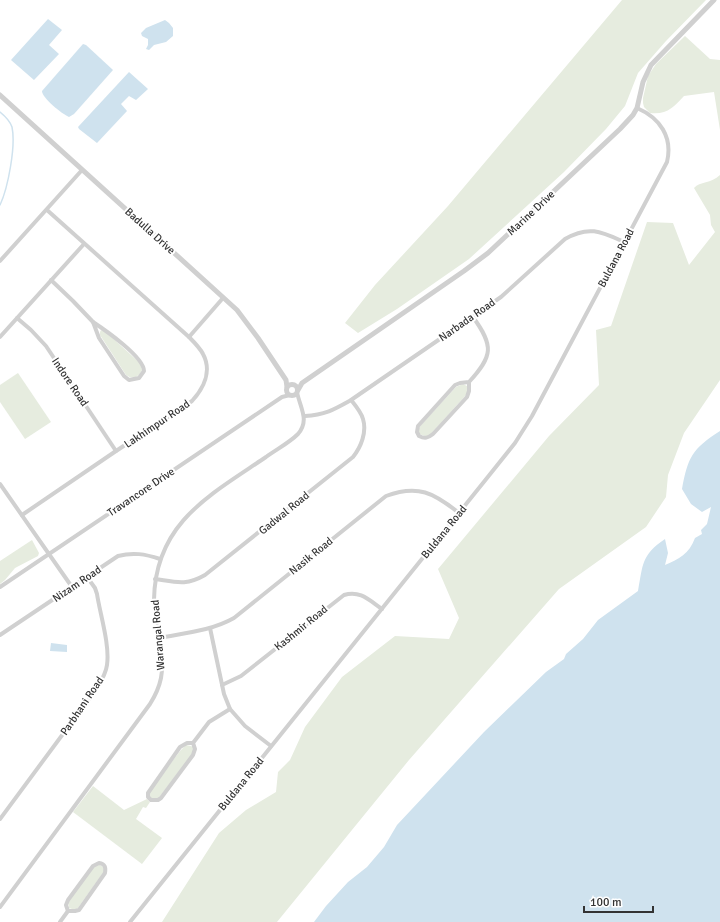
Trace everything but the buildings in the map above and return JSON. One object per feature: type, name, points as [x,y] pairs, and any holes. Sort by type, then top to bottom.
[{"type":"street","name":"Marine Drive","points":[[296,388],[488,253],[633,115],[637,108],[643,82],[651,65],[714,0]]},
{"type":"street","name":"Badulla Drive","points":[[0,95],[224,298],[245,320],[286,380],[296,388]]},
{"type":"street","name":"Buldana Road","points":[[130,922],[460,513],[515,443],[532,416],[665,166],[668,156],[668,139],[656,121],[637,108]]},
{"type":"street","points":[[0,261],[82,170]]},
{"type":"street","name":"Lakhimpur Road","points":[[22,515],[192,401],[202,389],[205,382],[207,366],[203,353],[189,337],[47,210]]},
{"type":"street","name":"Narbada Road","points":[[305,416],[330,412],[351,400],[474,317],[501,297],[566,239],[574,234],[584,231],[593,231],[604,233],[624,242]]},
{"type":"street","points":[[0,336],[84,244]]},
{"type":"street","points":[[51,280],[93,322],[110,333],[142,363],[144,371],[139,378],[129,380],[124,376],[99,338],[93,322]]},
{"type":"street","points":[[189,337],[224,298]]},
{"type":"street","points":[[469,382],[467,397],[433,434],[428,438],[419,436],[417,432],[418,426],[455,386],[460,383],[469,382],[486,362],[488,349],[486,338],[474,317]]},
{"type":"street","name":"Indore Road","points":[[17,318],[46,346],[116,451]]},
{"type":"street","name":"Badulla Drive","points":[[286,380],[288,392]]},
{"type":"street","points":[[288,392],[296,388]]},
{"type":"street","points":[[288,392],[293,396],[296,388]]},
{"type":"street","points":[[296,388],[299,403],[305,416]]},
{"type":"street","points":[[288,392],[299,403]]},
{"type":"street","name":"Travancore Drive","points":[[0,587],[288,392]]},
{"type":"street","name":"Gadwal Road","points":[[156,579],[186,583],[195,581],[205,575],[353,457],[361,444],[364,429],[362,418],[351,400]]},
{"type":"street","name":"Warangal Road","points":[[0,907],[2,900],[150,704],[159,686],[162,658],[154,600],[160,559],[172,535],[193,509],[293,438],[302,429],[305,416]]},
{"type":"street","points":[[0,484],[72,587]]},
{"type":"street","name":"Nasik Road","points":[[159,638],[210,628],[227,622],[386,496],[406,490],[425,492],[437,496],[460,513]]},
{"type":"street","name":"Nizam Road","points":[[0,635],[118,556],[126,554],[141,554],[160,559]]},
{"type":"street","name":"Parbhani Road","points":[[0,819],[97,688],[105,672],[107,656],[97,594],[87,577]]},
{"type":"street","name":"Kashmir Road","points":[[222,685],[241,676],[344,595],[350,593],[361,594],[382,609]]},
{"type":"street","points":[[210,628],[222,685],[230,709],[245,726],[271,746]]},
{"type":"street","points":[[193,743],[209,722],[230,709]]},
{"type":"street","points":[[187,743],[193,743],[195,749],[193,755],[161,798],[158,800],[151,800],[148,797],[148,792],[180,747],[187,743]]},
{"type":"street","points":[[99,863],[103,864],[105,866],[105,873],[79,910],[68,911],[66,905],[68,900],[93,866],[99,863]]},
{"type":"street","points":[[60,922],[68,911]]},
{"type":"shaded area","points":[[622,0],[706,0],[666,41],[638,73],[625,106],[606,129],[564,172],[469,259],[397,309],[358,333],[345,323],[375,285],[448,206]]},
{"type":"shaded area","points":[[685,36],[710,59],[720,60],[720,130],[714,92],[684,96],[673,107],[661,113],[650,113],[644,107],[643,98],[648,76],[656,64]]},
{"type":"shaded area","points":[[720,175],[720,380],[684,433],[668,475],[666,497],[646,527],[559,589],[409,760],[277,922],[162,922],[219,833],[246,810],[276,792],[278,772],[290,760],[305,727],[342,677],[395,636],[449,639],[459,618],[438,569],[549,436],[599,385],[596,330],[611,326],[647,222],[673,223],[689,265],[715,232],[711,225],[710,215],[694,188],[699,184],[717,178]]},
{"type":"shaded area","points":[[101,330],[106,332],[141,364],[142,370],[137,376],[131,377],[126,375],[100,335]]},
{"type":"shaded area","points":[[18,373],[51,422],[25,439],[0,402],[0,385]]},
{"type":"shaded area","points":[[463,384],[467,386],[467,394],[428,437],[419,434],[418,430],[421,425],[456,387]]},
{"type":"shaded area","points":[[32,540],[39,553],[38,556],[15,568],[0,584],[0,561]]},
{"type":"shaded area","points":[[186,745],[193,747],[193,752],[190,757],[158,799],[150,798],[149,792]]},
{"type":"shaded area","points":[[93,786],[124,810],[147,799],[150,802],[146,808],[143,807],[136,819],[162,838],[142,864],[73,812]]},
{"type":"shaded area","points":[[98,864],[105,870],[78,908],[75,910],[69,908],[68,902],[91,870]]},
{"type":"water","points":[[48,19],[62,30],[49,45],[59,54],[34,80],[11,60]]},
{"type":"water","points":[[165,20],[173,28],[173,36],[166,42],[154,45],[149,50],[146,49],[148,39],[142,36],[141,33],[146,28]]},
{"type":"water","points":[[83,44],[86,45],[113,70],[74,114],[69,117],[49,102],[45,98],[42,91]]},
{"type":"water","points":[[129,72],[148,89],[136,100],[129,96],[121,104],[127,111],[97,143],[78,127]]},
{"type":"water","points":[[720,431],[720,922],[314,922],[326,906],[348,882],[367,867],[384,847],[397,825],[484,732],[546,672],[564,659],[566,654],[583,639],[598,620],[638,591],[642,567],[651,550],[665,539],[668,553],[665,565],[687,552],[693,544],[695,538],[702,534],[701,530],[707,524],[711,507],[702,512],[691,504],[682,489],[689,461],[703,443]]},
{"type":"water","points":[[51,643],[67,645],[67,652],[50,651]]},
{"type":"waterway","points":[[0,112],[10,123],[13,135],[10,167],[6,188],[0,205]]}]
